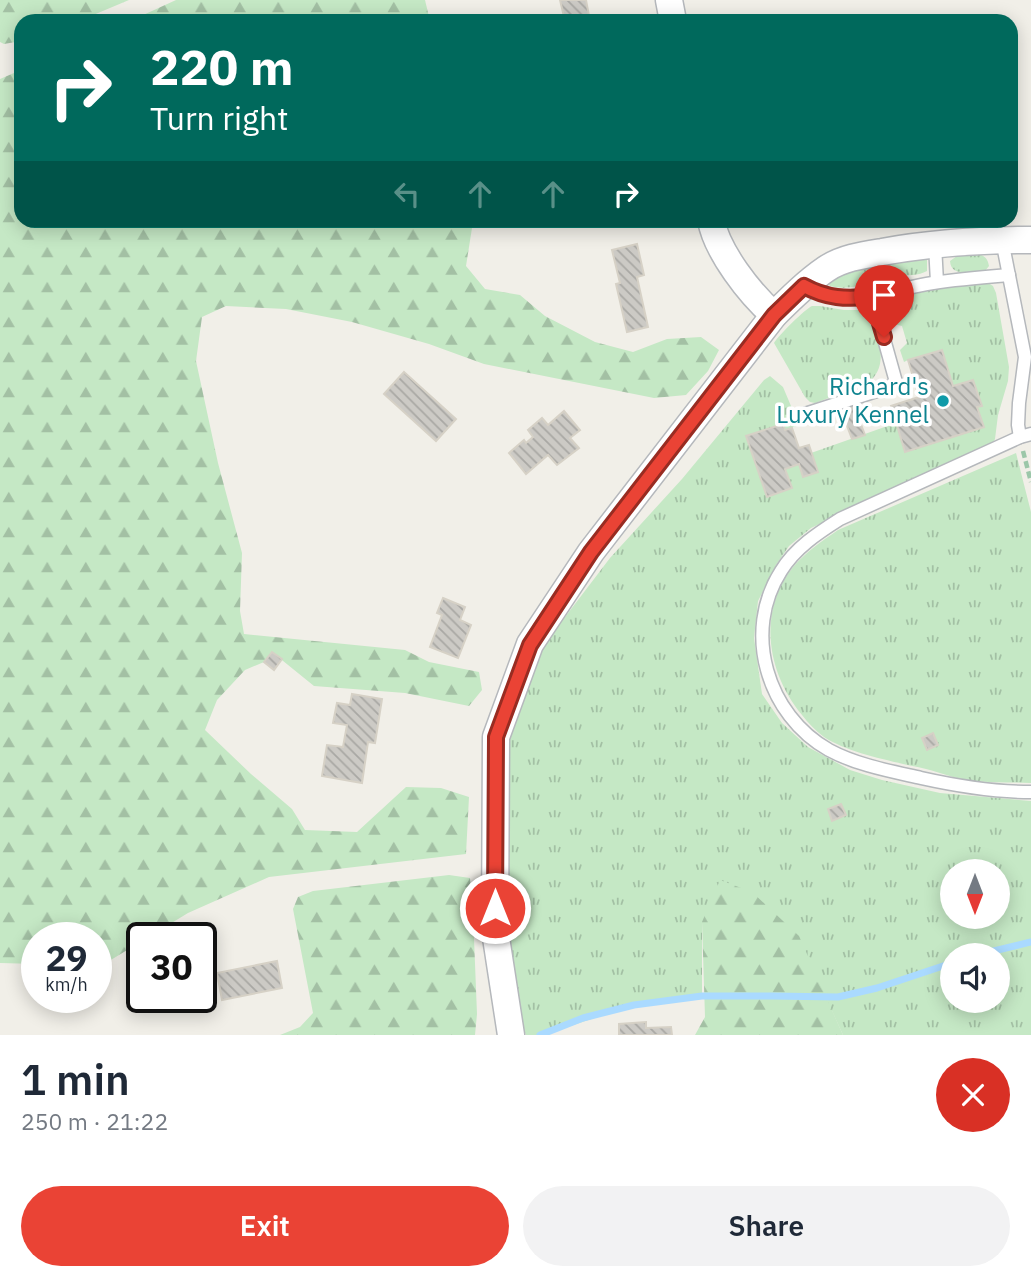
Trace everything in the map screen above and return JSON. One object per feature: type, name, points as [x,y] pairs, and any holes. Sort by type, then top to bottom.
[{"type":"street","points":[[713,228],[714,235],[744,283],[774,315]]},
{"type":"street","points":[[511,1035],[495,931],[496,737],[530,645],[591,552],[774,315],[804,286],[827,268],[845,260],[879,252],[912,246],[1031,240]]},
{"type":"lane","points":[[1002,240],[1025,358],[1018,403],[1018,425],[1025,435],[840,519],[815,534],[781,569],[764,610],[761,630],[763,655],[776,694],[788,714],[806,733],[829,749],[886,771],[990,791],[1031,792]]},
{"type":"lane","points":[[935,245],[937,282]]},
{"type":"lane","points":[[804,286],[826,296],[842,298],[872,296],[937,282],[1009,275]]},
{"type":"lane","points":[[804,414],[892,386],[896,382],[872,296]]},
{"type":"path","points":[[1025,435],[1031,482]]},
{"type":"green space","points":[[0,0],[129,0],[96,14],[14,14],[14,42],[0,42]]},
{"type":"green space","points":[[176,0],[425,0],[428,14],[145,14]]},
{"type":"green space","points":[[14,73],[14,228],[472,228],[466,266],[485,289],[520,295],[545,316],[595,342],[633,352],[667,339],[701,337],[719,350],[708,371],[686,395],[654,398],[484,364],[429,344],[352,322],[286,309],[226,306],[202,317],[196,361],[218,463],[242,553],[240,611],[244,634],[405,650],[429,662],[479,672],[482,690],[469,706],[405,693],[314,686],[272,652],[264,662],[245,670],[217,700],[205,730],[292,809],[305,830],[357,832],[406,787],[441,788],[469,797],[466,854],[269,877],[173,922],[126,922],[126,951],[112,959],[112,922],[21,922],[21,964],[0,963],[0,79]]},
{"type":"green space","points":[[981,255],[989,264],[985,271],[958,272],[951,266],[950,261],[957,256]]},
{"type":"green space","points":[[919,257],[927,259],[927,271],[920,274],[847,288],[830,286],[828,283],[835,277],[857,268]]},
{"type":"green space","points":[[988,283],[996,293],[1009,367],[993,443],[811,528],[789,546],[776,565],[758,601],[754,638],[762,694],[782,723],[808,747],[850,770],[882,780],[940,793],[1031,801],[1031,1035],[843,1035],[832,1011],[702,922],[702,996],[634,1005],[543,1035],[526,1035],[515,1009],[505,952],[505,753],[516,714],[546,642],[610,558],[770,376],[783,387],[799,425],[785,430],[782,424],[746,436],[767,497],[792,488],[785,469],[799,464],[803,477],[817,472],[811,453],[896,423],[906,452],[983,427],[977,407],[981,406],[973,380],[953,386],[908,360],[904,362],[900,350],[907,343],[902,326],[889,323],[883,302],[950,287]]},
{"type":"green space","points":[[812,306],[866,310],[878,341],[881,359],[875,376],[867,384],[815,403],[805,397],[774,343]]},
{"type":"green space","points":[[1016,453],[1031,512],[1031,783],[961,779],[860,753],[824,737],[807,721],[790,698],[774,662],[771,623],[774,603],[793,567],[838,530]]},
{"type":"green space","points":[[449,875],[470,878],[477,1014],[475,1035],[280,1035],[300,1027],[313,1013],[293,909],[298,897],[313,891]]},
{"type":"green space","points":[[720,880],[752,892],[799,936],[843,1035],[695,1035],[705,1017],[702,922]]},
{"type":"building","points":[[560,0],[586,0],[589,14],[563,14]]},
{"type":"building","points":[[637,244],[644,275],[637,277],[648,327],[627,332],[616,284],[620,283],[612,250]]},
{"type":"building","name":"Richard's Luxury Kennel","points":[[942,350],[953,386],[973,380],[982,406],[977,407],[984,427],[905,452],[891,406],[919,397],[908,360]]},
{"type":"building","points":[[404,372],[456,419],[436,441],[384,394]]},
{"type":"building","points":[[854,406],[865,435],[852,439],[841,410]]},
{"type":"building","points":[[564,411],[580,430],[570,438],[579,448],[557,465],[548,455],[526,474],[509,453],[524,440],[526,443],[533,437],[528,430],[542,418],[548,425]]},
{"type":"building","points":[[783,424],[785,430],[792,428],[799,448],[809,445],[818,472],[803,477],[799,464],[785,469],[792,488],[767,497],[746,436]]},
{"type":"building","points":[[443,598],[465,607],[460,620],[471,625],[458,658],[430,647],[442,615],[437,613]]},
{"type":"building","points":[[272,652],[282,659],[274,670],[264,662]]},
{"type":"building","points":[[352,694],[382,699],[375,743],[368,742],[362,783],[322,776],[327,745],[343,747],[347,725],[333,723],[337,703],[350,705]]},
{"type":"building","points":[[933,733],[938,745],[927,750],[922,738]]},
{"type":"building","points":[[841,804],[846,815],[832,821],[828,809]]},
{"type":"building","points":[[277,961],[282,988],[222,1000],[217,973]]},
{"type":"building","points":[[646,1022],[646,1028],[671,1027],[672,1035],[619,1035],[619,1024]]},
{"type":"waterway","points":[[1010,947],[1031,942]]},
{"type":"waterway","points":[[540,1035],[583,1018],[634,1005],[702,996],[838,997],[877,988],[940,967]]},
{"type":"place","name":"Richard's Luxury Kennel","points":[[943,401]]},
{"type":"route","points":[[495,908],[496,737],[530,645],[591,552],[774,315],[804,286],[826,296],[872,296],[884,337]]}]
